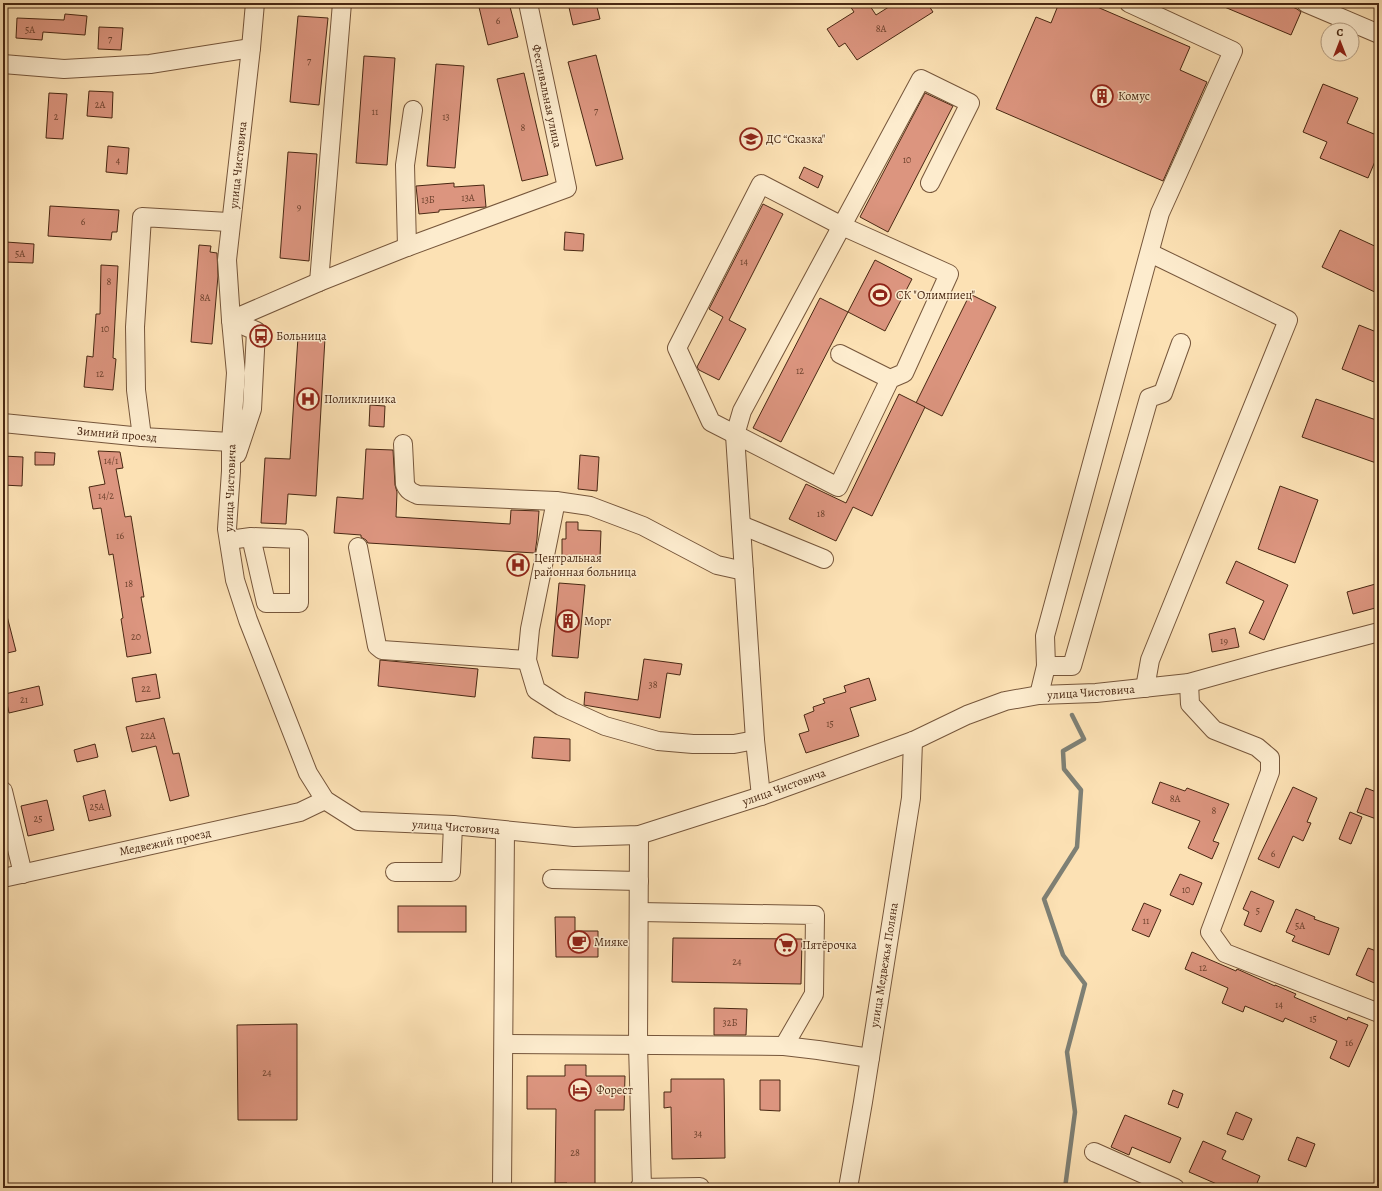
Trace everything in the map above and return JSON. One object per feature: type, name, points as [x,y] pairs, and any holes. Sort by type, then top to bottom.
[{"type":"street","name":"улица Чистовича","points":[[255,3],[227,260],[236,373],[227,529],[235,580],[248,620],[308,773],[325,800],[358,821],[453,826],[574,837],[639,835],[761,796],[913,741],[967,715],[1005,701],[1039,695],[1096,693],[1189,683],[1379,632]]},
{"type":"street","points":[[319,282],[342,3]]},
{"type":"street","name":"Фестивальная улица","points":[[407,247],[567,188],[528,3]]},
{"type":"street","points":[[1039,695],[1046,666],[1045,636],[1160,213],[1233,51],[1129,3]]},
{"type":"street","points":[[1306,3],[1379,34]]},
{"type":"street","points":[[3,64],[64,69],[150,64],[251,48]]},
{"type":"street","points":[[761,796],[755,740],[735,435],[742,411],[921,79],[970,103],[930,183]]},
{"type":"street","points":[[231,320],[319,282],[407,247],[405,164],[414,110]]},
{"type":"street","points":[[761,184],[842,226],[949,274],[904,373],[890,379],[838,487],[711,422],[677,348],[761,184]]},
{"type":"street","points":[[142,437],[136,390],[135,327],[142,217],[228,222]]},
{"type":"street","points":[[1145,688],[1150,660],[1288,320],[1150,253]]},
{"type":"street","points":[[231,320],[256,331],[252,409],[231,471]]},
{"type":"street","points":[[1046,666],[1072,666],[1149,398],[1163,393],[1181,343]]},
{"type":"street","points":[[840,354],[890,379]]},
{"type":"street","name":"Зимний проезд","points":[[3,423],[142,437],[231,442]]},
{"type":"street","points":[[403,444],[405,484],[408,490],[412,493],[556,501],[590,506],[643,526],[717,565],[744,571]]},
{"type":"street","points":[[556,501],[530,629],[527,660],[536,690],[560,706],[605,726],[658,741],[693,744],[734,744],[755,740]]},
{"type":"street","points":[[741,525],[824,559]]},
{"type":"street","points":[[229,540],[251,537]]},
{"type":"street","points":[[358,547],[377,646],[382,650],[527,660]]},
{"type":"street","points":[[1189,683],[1190,704],[1214,730],[1257,747],[1270,758],[1270,772],[1210,932],[1225,953],[1379,1013]]},
{"type":"street","name":"улица Медвежья Поляна","points":[[848,1188],[911,798],[913,741]]},
{"type":"street","points":[[3,791],[23,874]]},
{"type":"street","name":"Медвежий проезд","points":[[3,878],[300,812],[325,800]]},
{"type":"street","points":[[396,872],[451,872],[453,826]]},
{"type":"street","points":[[502,1188],[505,831]]},
{"type":"street","points":[[639,835],[638,1046],[641,1188],[700,1187]]},
{"type":"street","points":[[552,879],[639,881]]},
{"type":"street","points":[[639,912],[815,915],[814,994],[784,1046]]},
{"type":"street","points":[[504,1044],[784,1046],[870,1058]]},
{"type":"street","points":[[1094,1152],[1175,1188]]},
{"type":"building","points":[[478,3],[509,3],[518,37],[488,45]]},
{"type":"building","points":[[568,3],[596,3],[600,19],[573,25]]},
{"type":"building","points":[[848,3],[868,3],[876,15],[895,3],[927,3],[933,12],[857,60],[845,43],[839,47],[827,29],[854,12]]},
{"type":"building","name":"Комус","points":[[1059,3],[1088,3],[1190,47],[1180,70],[1207,82],[1163,181],[996,109],[1036,17],[1051,23]]},
{"type":"building","points":[[1215,3],[1284,3],[1301,12],[1291,35]]},
{"type":"building","points":[[65,14],[87,16],[85,35],[43,32],[42,40],[16,38],[17,18],[64,20]]},
{"type":"building","points":[[298,16],[328,18],[319,105],[290,102]]},
{"type":"building","points":[[99,27],[123,28],[121,50],[98,49]]},
{"type":"building","points":[[596,55],[623,159],[596,166],[568,62]]},
{"type":"building","points":[[364,56],[395,58],[387,165],[356,163]]},
{"type":"building","points":[[436,64],[464,66],[455,168],[427,166]]},
{"type":"building","points":[[524,73],[548,175],[522,181],[497,79]]},
{"type":"building","points":[[1323,84],[1358,98],[1347,123],[1379,136],[1379,152],[1368,178],[1320,158],[1327,142],[1303,132]]},
{"type":"building","points":[[89,91],[113,92],[112,118],[87,116]]},
{"type":"building","points":[[49,93],[67,94],[63,139],[46,138]]},
{"type":"building","points":[[925,93],[953,106],[888,232],[860,217]]},
{"type":"building","points":[[108,146],[129,148],[127,174],[106,172]]},
{"type":"building","points":[[288,152],[317,154],[309,261],[280,258]]},
{"type":"building","points":[[804,167],[823,176],[818,188],[799,178]]},
{"type":"building","points":[[454,183],[454,187],[484,185],[486,207],[439,210],[439,212],[419,214],[416,186]]},
{"type":"building","points":[[763,204],[783,214],[729,320],[746,329],[719,380],[699,370],[697,367],[723,317],[709,309]]},
{"type":"building","points":[[50,206],[119,210],[117,232],[112,232],[111,240],[48,236]]},
{"type":"building","points":[[1340,230],[1379,248],[1379,294],[1322,267]]},
{"type":"building","points":[[565,232],[584,234],[583,251],[564,250]]},
{"type":"building","points":[[6,242],[34,244],[33,263],[5,262]]},
{"type":"building","points":[[199,245],[211,246],[210,252],[217,253],[218,276],[212,344],[191,342]]},
{"type":"building","name":"СК \"Олимпиец\"","points":[[875,260],[912,279],[885,331],[848,312]]},
{"type":"building","points":[[101,265],[118,266],[113,358],[116,359],[113,390],[84,387],[87,356],[93,357],[96,314],[100,314]]},
{"type":"building","points":[[970,294],[996,307],[942,416],[916,403]]},
{"type":"building","points":[[820,298],[848,312],[781,442],[753,428]]},
{"type":"building","points":[[1359,325],[1379,333],[1379,384],[1342,369]]},
{"type":"building","name":"Поликлиника","points":[[298,337],[325,338],[316,496],[288,494],[286,524],[261,523],[265,458],[290,459]]},
{"type":"building","points":[[899,394],[925,407],[872,516],[853,507],[836,541],[789,519],[806,484],[846,503]]},
{"type":"building","points":[[1316,399],[1379,421],[1379,464],[1302,437]]},
{"type":"building","points":[[370,405],[385,406],[384,427],[369,426]]},
{"type":"building","points":[[366,449],[393,450],[395,485],[397,492],[396,517],[510,524],[511,510],[539,511],[535,553],[368,543],[361,537],[361,535],[334,533],[337,497],[363,499]]},
{"type":"building","points":[[98,451],[120,452],[123,468],[116,469],[125,517],[131,516],[144,597],[141,597],[151,653],[127,657],[121,619],[123,618],[113,554],[109,555],[101,508],[93,509],[89,487],[105,484]]},
{"type":"building","points":[[35,452],[55,453],[54,465],[35,465]]},
{"type":"building","points":[[580,455],[599,457],[597,491],[578,489]]},
{"type":"building","points":[[3,456],[23,457],[22,486],[3,485]]},
{"type":"building","points":[[1280,486],[1318,500],[1295,563],[1258,549]]},
{"type":"building","points":[[566,522],[578,522],[578,530],[601,531],[600,557],[562,557],[562,539],[566,539]]},
{"type":"building","points":[[1236,561],[1288,585],[1264,640],[1249,633],[1264,601],[1226,583]]},
{"type":"building","name":"Морг","points":[[559,583],[585,585],[578,658],[552,656]]},
{"type":"building","points":[[1379,583],[1379,607],[1353,614],[1347,592]]},
{"type":"building","points":[[7,616],[16,651],[3,654],[3,617]]},
{"type":"building","points":[[1235,628],[1239,647],[1212,652],[1209,634]]},
{"type":"building","points":[[644,659],[682,664],[680,675],[667,673],[660,718],[584,705],[585,692],[638,700]]},
{"type":"building","points":[[380,660],[478,669],[475,697],[378,686]]},
{"type":"building","points":[[156,674],[160,698],[136,702],[132,678]]},
{"type":"building","points":[[869,678],[876,700],[850,708],[859,736],[806,753],[799,734],[809,731],[804,715],[814,711],[813,707],[825,703],[823,699],[846,692],[844,686]]},
{"type":"building","points":[[39,686],[43,705],[9,713],[5,694]]},
{"type":"building","points":[[164,718],[173,754],[179,753],[189,796],[170,801],[156,746],[132,752],[126,727]]},
{"type":"building","points":[[534,737],[570,739],[570,761],[532,758]]},
{"type":"building","points":[[95,744],[98,757],[77,762],[74,750]]},
{"type":"building","points":[[1160,782],[1185,791],[1187,788],[1229,804],[1213,841],[1219,843],[1212,859],[1188,848],[1200,821],[1152,803]]},
{"type":"building","points":[[1293,787],[1317,798],[1307,822],[1311,823],[1303,841],[1293,836],[1279,868],[1258,859]]},
{"type":"building","points":[[1366,788],[1379,793],[1379,820],[1357,812]]},
{"type":"building","points":[[105,790],[111,816],[89,821],[83,796]]},
{"type":"building","points":[[47,800],[54,830],[28,836],[21,806]]},
{"type":"building","points":[[1350,812],[1362,817],[1351,844],[1339,839]]},
{"type":"building","points":[[1180,874],[1202,883],[1193,905],[1170,895]]},
{"type":"building","points":[[1251,891],[1274,901],[1261,932],[1244,925],[1249,912],[1243,909]]},
{"type":"building","points":[[1144,903],[1161,910],[1149,937],[1132,930]]},
{"type":"building","points":[[398,906],[466,906],[466,932],[398,932]]},
{"type":"building","points":[[1296,909],[1315,917],[1314,919],[1339,928],[1329,955],[1292,941],[1295,936],[1286,932]]},
{"type":"building","points":[[555,917],[575,917],[575,931],[598,931],[598,957],[556,957]]},
{"type":"building","points":[[673,938],[802,939],[801,984],[672,982]]},
{"type":"building","points":[[1368,948],[1379,952],[1379,985],[1356,975]]},
{"type":"building","points":[[1192,952],[1296,994],[1294,997],[1347,1020],[1348,1017],[1368,1025],[1349,1067],[1330,1058],[1337,1041],[1285,1018],[1283,1022],[1245,1006],[1243,1012],[1222,1003],[1228,988],[1185,969]]},
{"type":"building","points":[[714,1008],[747,1009],[746,1035],[714,1035]]},
{"type":"building","points":[[297,1024],[297,1120],[238,1120],[237,1025]]},
{"type":"building","points":[[565,1065],[586,1065],[586,1076],[625,1076],[624,1110],[595,1110],[595,1184],[578,1184],[578,1188],[566,1188],[567,1183],[555,1183],[556,1109],[527,1109],[527,1076],[565,1076]]},
{"type":"building","points":[[671,1079],[724,1079],[725,1158],[672,1159],[671,1107],[664,1108],[664,1092],[671,1092]]},
{"type":"building","points":[[760,1080],[780,1080],[780,1111],[760,1110]]},
{"type":"building","points":[[1173,1090],[1183,1094],[1178,1108],[1168,1104]]},
{"type":"building","points":[[1236,1112],[1252,1119],[1243,1140],[1227,1134]]},
{"type":"building","points":[[1125,1115],[1181,1138],[1170,1163],[1132,1147],[1129,1155],[1111,1147]]},
{"type":"building","points":[[1297,1137],[1315,1144],[1306,1167],[1288,1160]]},
{"type":"building","points":[[1203,1141],[1226,1151],[1222,1159],[1260,1176],[1255,1188],[1226,1188],[1189,1172]]},
{"type":"waterway","points":[[1065,1188],[1075,1112],[1067,1052],[1085,984],[1063,955],[1044,899],[1077,847],[1081,790],[1064,769],[1063,751],[1084,739],[1072,715]]},
{"type":"place","name":"Комус","points":[[1102,96]]},
{"type":"place","name":"ДС “Сказка\"","points":[[751,139]]},
{"type":"place","name":"СК \"Олимпиец\"","points":[[880,295]]},
{"type":"place","name":"Больница","points":[[261,336]]},
{"type":"place","name":"Поликлиника","points":[[308,399]]},
{"type":"place","name":"Центральная районная больница","points":[[518,565]]},
{"type":"place","name":"Морг","points":[[568,621]]},
{"type":"place","name":"Мияке","points":[[579,942]]},
{"type":"place","name":"Пятёрочка","points":[[786,945]]},
{"type":"place","name":"Форест","points":[[580,1090]]}]
